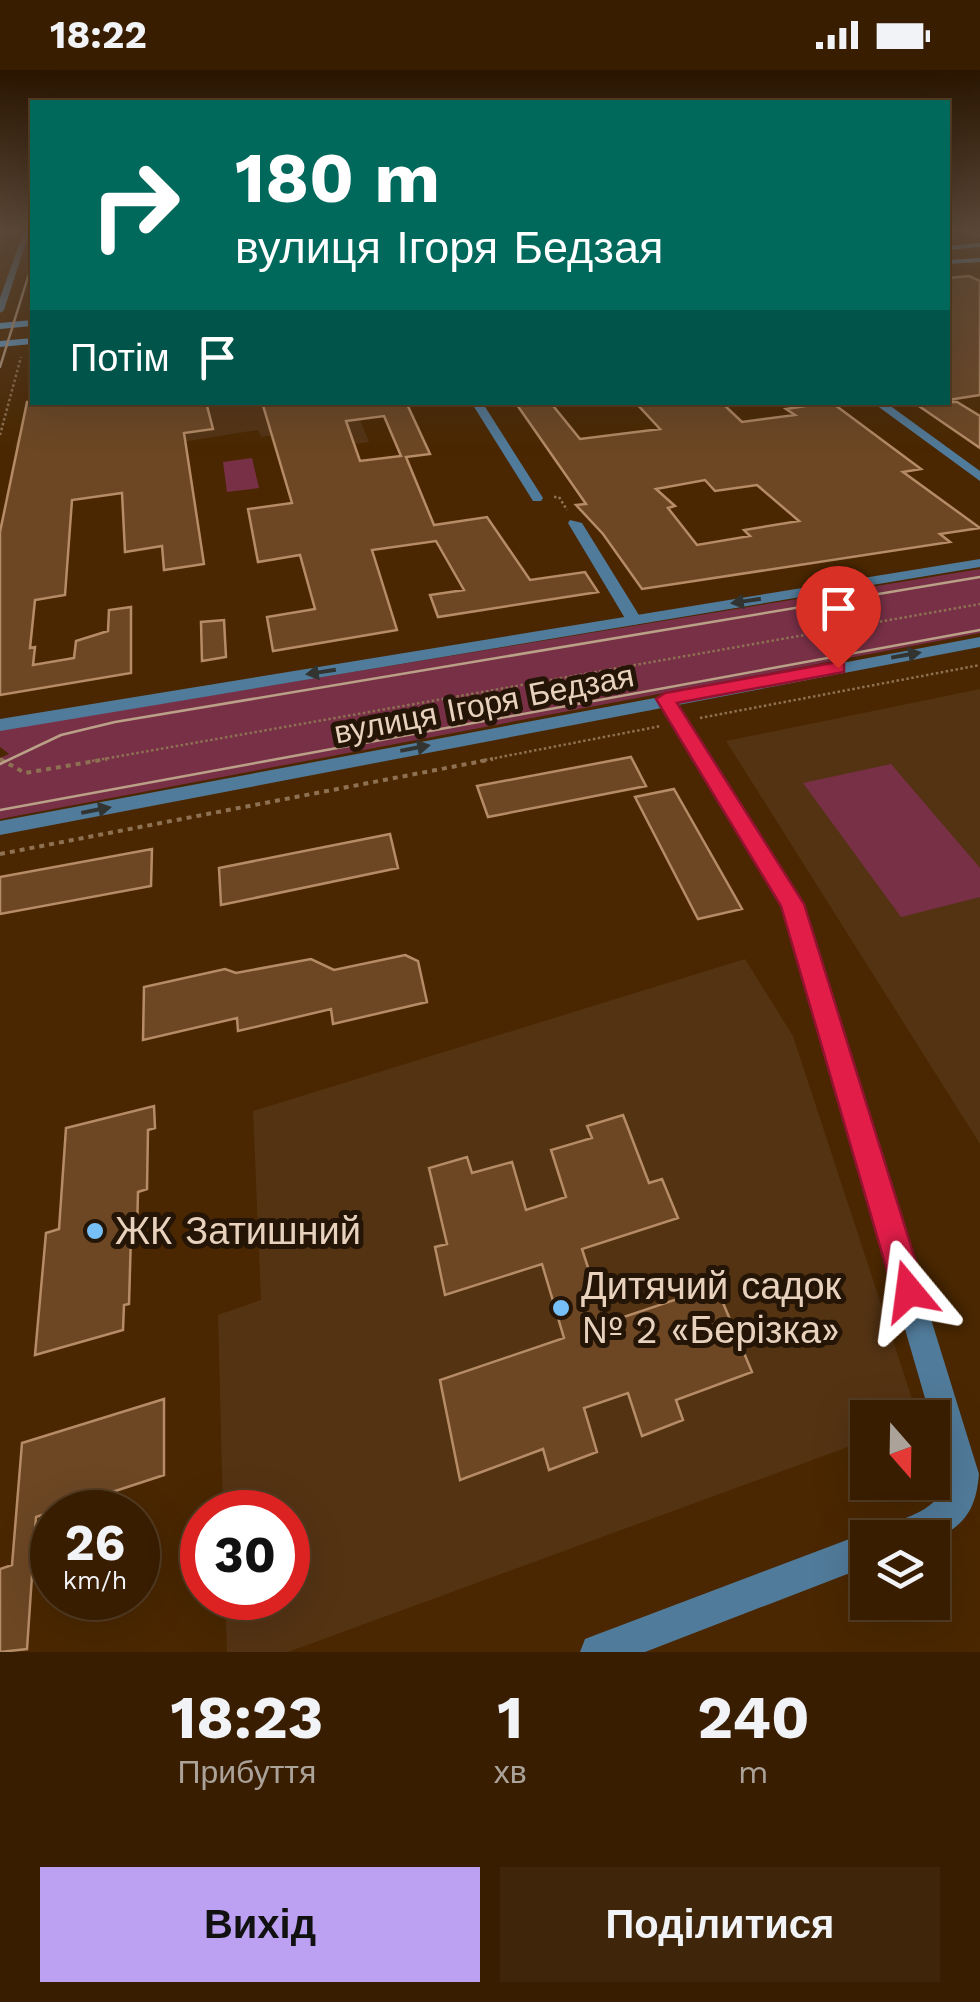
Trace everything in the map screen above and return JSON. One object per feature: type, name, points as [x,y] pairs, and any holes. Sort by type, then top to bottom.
[{"type":"main road","points":[[0,326],[30,323]]},
{"type":"main road","points":[[0,344],[30,341]]},
{"type":"street","points":[[478,405],[537,498]]},
{"type":"street","points":[[881,405],[980,477]]},
{"type":"street","points":[[574,522],[634,620]]},
{"type":"street","name":"вулиця Ігоря Бедзая","points":[[0,725],[980,563]]},
{"type":"street","name":"вулиця Ігоря Бедзая","points":[[0,828],[980,642]]},
{"type":"street","points":[[665,699],[792,904],[962,1474],[960,1499],[938,1520]]},
{"type":"street","points":[[598,1652],[850,1556]]},
{"type":"path","points":[[0,435],[22,352]]},
{"type":"path","points":[[537,498],[559,496],[574,522]]},
{"type":"path","points":[[0,759],[25,773],[980,604]]},
{"type":"path","points":[[0,854],[980,665]]},
{"type":"shaded area","points":[[137,405],[354,405],[369,442],[335,447],[327,427],[261,437],[258,430],[136,449],[131,432],[15,447],[20,430],[138,416]]},
{"type":"shaded area","points":[[252,458],[259,488],[227,492],[223,462]]},
{"type":"shaded area","points":[[980,569],[980,633],[0,819],[0,758],[9,754],[0,747],[0,730]]},
{"type":"shaded area","points":[[980,689],[980,1144],[726,741]]},
{"type":"shaded area","points":[[891,764],[980,868],[980,897],[901,917],[803,783]]},
{"type":"shaded area","name":"Дитячий садок № 2 «Берізка»","points":[[745,959],[793,1036],[912,1400],[850,1400],[850,1446],[288,1652],[227,1652],[226,1620],[310,1620],[310,1490],[222,1490],[218,1315],[261,1300],[253,1111]]},
{"type":"building","points":[[950,304],[980,304],[980,395],[950,400]]},
{"type":"building","points":[[27,402],[207,405],[213,429],[184,433],[204,564],[164,570],[162,546],[125,552],[122,493],[72,500],[65,595],[35,600],[30,648],[35,647],[33,665],[74,658],[76,641],[108,631],[109,610],[131,607],[131,673],[0,695],[0,532]]},
{"type":"building","points":[[957,402],[980,416],[980,448],[917,405]]},
{"type":"building","points":[[263,405],[407,405],[430,454],[406,457],[434,525],[487,517],[530,580],[585,572],[598,592],[438,617],[430,595],[464,590],[436,541],[372,550],[397,630],[273,651],[267,617],[315,609],[300,555],[258,562],[248,509],[292,503]],"holes":[[[384,416],[401,456],[360,461],[346,421]]]},
{"type":"building","points":[[517,405],[552,405],[580,439],[660,429],[638,405],[724,405],[742,422],[795,415],[786,409],[835,405],[921,469],[903,472],[980,528],[940,534],[950,542],[642,589],[603,534],[576,505],[586,504]],"holes":[[[705,480],[715,491],[757,485],[799,521],[744,530],[750,536],[697,545],[668,508],[675,506],[656,489]]]},
{"type":"building","points":[[224,620],[226,657],[202,661],[201,622]]},
{"type":"building","points":[[631,757],[646,786],[488,817],[477,786]]},
{"type":"building","points":[[674,789],[742,909],[698,919],[635,797]]},
{"type":"building","points":[[390,834],[398,868],[221,905],[219,868]]},
{"type":"building","points":[[152,849],[151,886],[0,914],[0,877]]},
{"type":"building","points":[[405,955],[418,961],[427,1002],[333,1024],[331,1009],[238,1031],[237,1018],[143,1040],[144,987],[225,969],[236,973],[311,959],[334,970]]},
{"type":"building","name":"ЖК Затишний","points":[[154,1106],[155,1128],[148,1130],[147,1189],[138,1192],[137,1233],[131,1235],[129,1304],[124,1305],[123,1330],[35,1355],[46,1233],[59,1229],[66,1128]]},
{"type":"building","points":[[623,1115],[649,1183],[662,1179],[678,1218],[582,1249],[606,1323],[716,1286],[752,1372],[676,1400],[683,1420],[642,1436],[628,1393],[584,1408],[597,1452],[549,1470],[543,1449],[460,1480],[440,1380],[564,1338],[542,1264],[445,1295],[435,1247],[447,1244],[429,1168],[467,1157],[472,1173],[512,1162],[526,1210],[566,1197],[551,1150],[592,1138],[587,1126]]},
{"type":"building","points":[[164,1399],[164,1475],[118,1490],[30,1490],[27,1649],[0,1652],[0,1569],[12,1565],[22,1443]]},
{"type":"tram line","points":[[0,367],[20,304]]},
{"type":"tram line","points":[[0,764],[61,735],[115,722],[980,577]]},
{"type":"tram line","points":[[0,810],[980,630]]},
{"type":"place","name":"ЖК Затишний","points":[[95,1231]]},
{"type":"place","name":"Дитячий садок № 2 «Берізка»","points":[[561,1308]]},
{"type":"route","points":[[838,668],[665,699],[792,904],[909,1291]]}]
